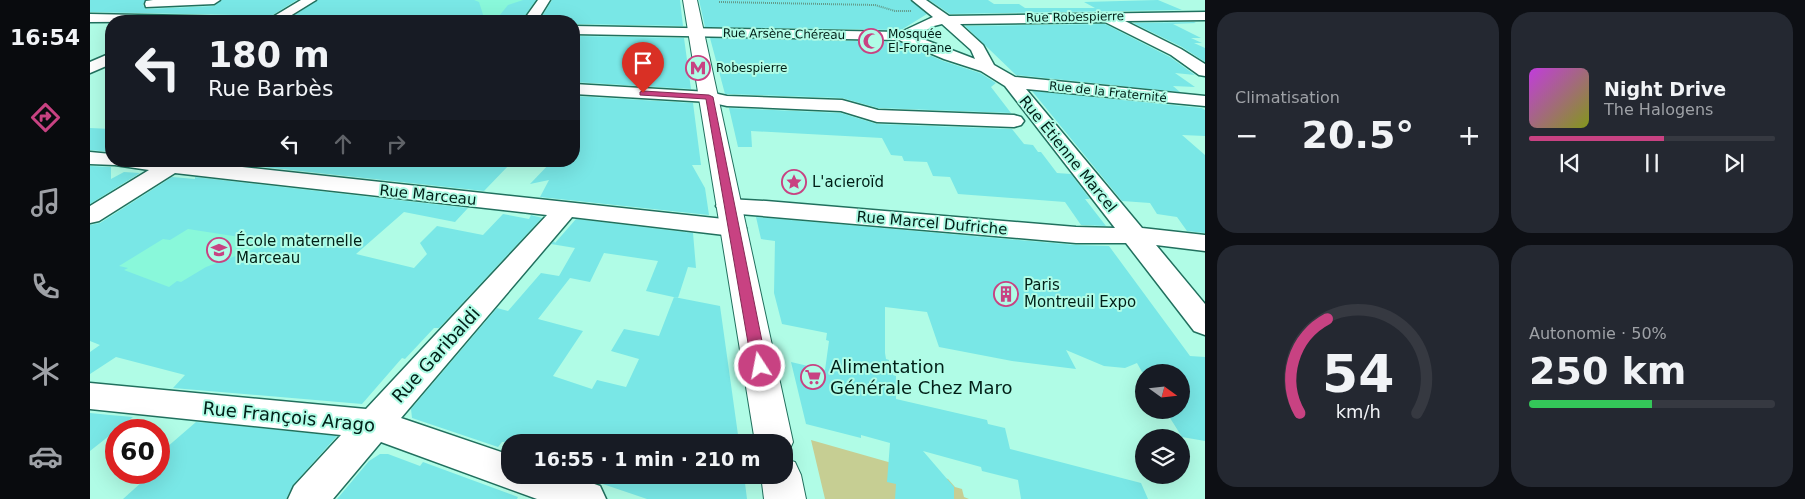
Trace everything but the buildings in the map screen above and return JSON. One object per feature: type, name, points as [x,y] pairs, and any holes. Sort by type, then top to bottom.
[{"type":"main road","points":[[690,0],[772,434]]},
{"type":"main road","points":[[782,484],[785,499]]},
{"type":"street","points":[[96,10],[135,5],[214,0]]},
{"type":"street","points":[[284,15],[310,0]]},
{"type":"street","points":[[534,15],[544,0]]},
{"type":"street","points":[[544,15],[553,0]]},
{"type":"street","points":[[918,0],[940,15],[978,48],[986,67]]},
{"type":"street","points":[[1082,4],[1176,52],[1205,72]]},
{"type":"street","points":[[96,10],[139,15]]},
{"type":"street","name":"Rue Robespierre","points":[[901,36],[934,20],[940,15],[1205,16]]},
{"type":"street","points":[[580,30],[696,32]]},
{"type":"street","name":"Rue Arsène Chéreau","points":[[696,32],[901,36]]},
{"type":"street","name":"Rue Étienne Marcel","points":[[901,36],[950,56],[986,67],[1011,82],[1205,324]]},
{"type":"street","points":[[1205,52],[1154,52],[1205,90]]},
{"type":"street","points":[[90,68],[105,62]]},
{"type":"street","name":"Rue de la Fraternité","points":[[1011,82],[1205,101]]},
{"type":"street","points":[[580,89],[709,97],[727,101],[842,106],[876,116],[1014,121]]},
{"type":"street","points":[[90,158],[105,159]]},
{"type":"street","points":[[90,216],[170,167]]},
{"type":"street","name":"Rue Marceau","points":[[200,167],[565,210],[730,217]]},
{"type":"street","name":"Rue Marcel Dufriche","points":[[730,217],[766,208],[1076,235],[1135,236],[1205,243]]},
{"type":"street","name":"Rue Garibaldi","points":[[308,499],[565,210]]},
{"type":"street","name":"Rue François Arago","points":[[90,396],[374,424],[501,469]]},
{"type":"street","points":[[544,484],[586,499]]},
{"type":"path","points":[[719,2],[875,5],[896,11],[940,15]]},
{"type":"shaded area","points":[[450,0],[538,0],[528,15],[433,15]]},
{"type":"shaded area","name":"École maternelle Marceau","points":[[216,182],[372,199],[255,321],[123,271],[90,255]]},
{"type":"shaded area","points":[[811,440],[948,479],[955,487],[962,489],[964,497],[969,499],[825,499]]},
{"type":"place","name":"Mosquée El-Forqane","points":[[871,41]]},
{"type":"place","name":"Robespierre","points":[[698,68]]},
{"type":"place","name":"L'acieroïd","points":[[794,182]]},
{"type":"place","name":"École maternelle Marceau","points":[[219,250]]},
{"type":"place","name":"Paris Montreuil Expo","points":[[1006,294]]},
{"type":"place","name":"Alimentation Générale Chez Maro","points":[[813,377]]},
{"type":"route","points":[[643,93],[709,97],[728,206],[760,366]]}]
